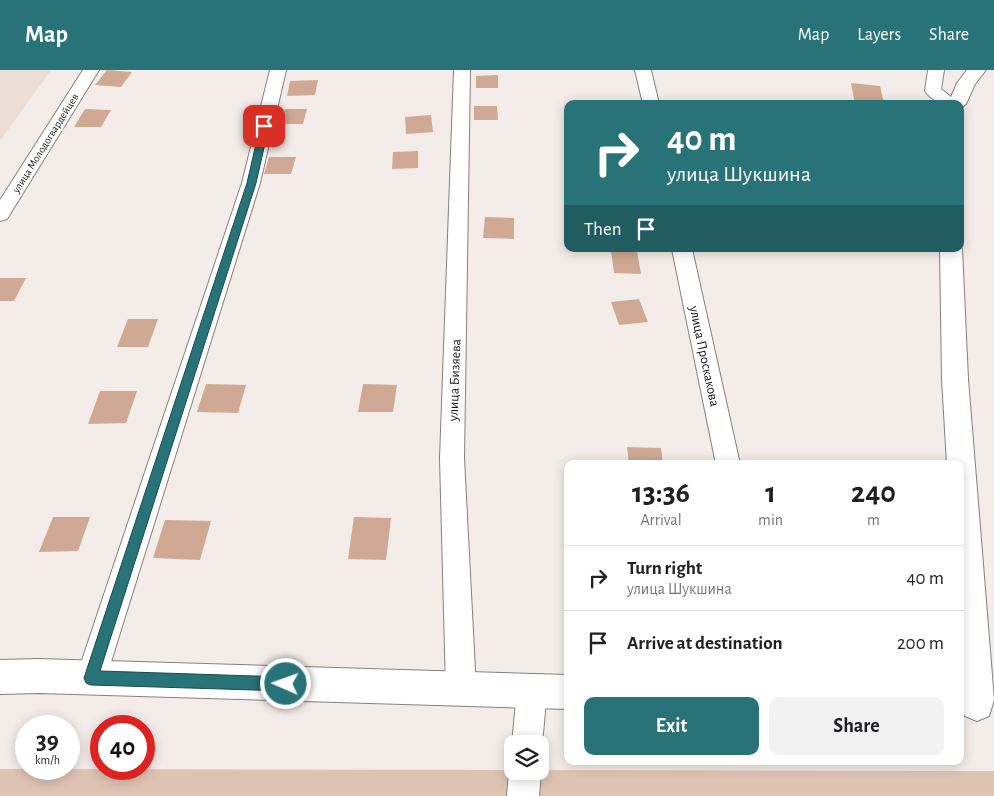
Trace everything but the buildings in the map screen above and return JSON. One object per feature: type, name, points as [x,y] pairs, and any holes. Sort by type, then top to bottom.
[{"type":"street","name":"улица Молодогвардейцев","points":[[0,215],[91,70]]},
{"type":"street","points":[[91,678],[251,183],[278,70]]},
{"type":"street","name":"улица Бизяева","points":[[461,689],[452,458],[462,70]]},
{"type":"street","points":[[643,70],[650,100]]},
{"type":"street","points":[[936,70],[933,91],[946,100]]},
{"type":"street","points":[[959,100],[966,83],[980,70]]},
{"type":"street","name":"улица Проскакова","points":[[683,252],[727,460]]},
{"type":"street","points":[[951,252],[955,379],[960,460]]},
{"type":"street","points":[[964,512],[977,704]]},
{"type":"street","points":[[0,677],[564,692]]},
{"type":"street","points":[[528,735],[532,691]]},
{"type":"street","points":[[523,796],[524,780]]},
{"type":"shaded area","points":[[0,70],[51,70],[0,141]]},
{"type":"shaded area","points":[[0,769],[15,769],[15,780],[80,780],[80,769],[90,769],[90,780],[155,780],[155,769],[504,770],[504,780],[549,780],[549,770],[994,771],[994,796],[0,796]]},
{"type":"route","points":[[264,126],[251,183],[91,678],[286,684]]}]
